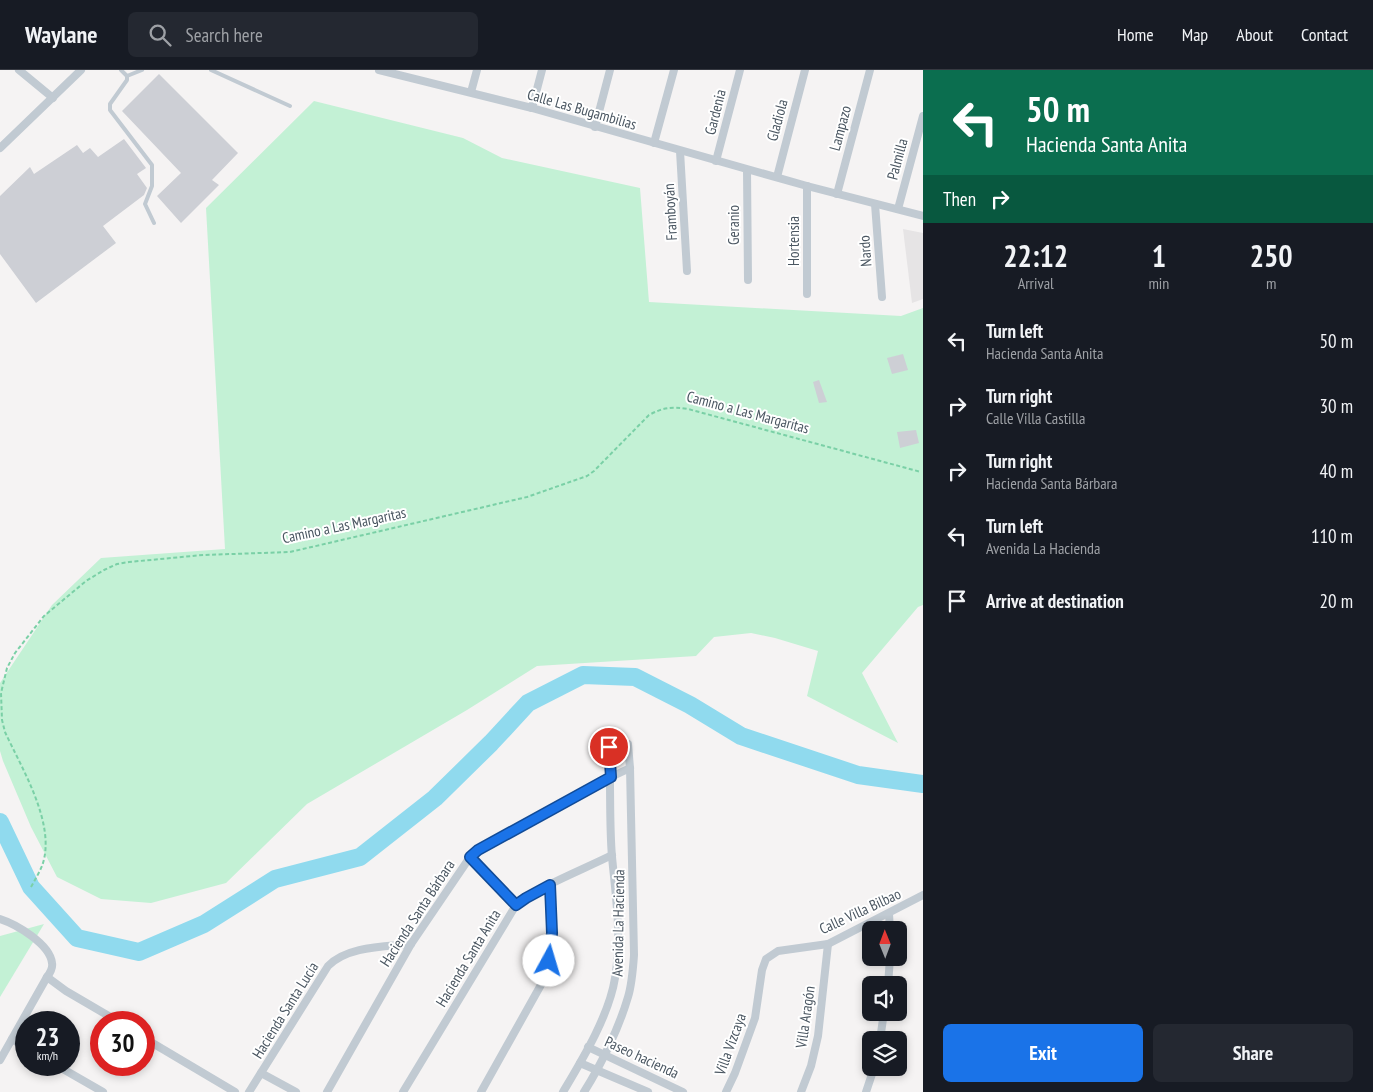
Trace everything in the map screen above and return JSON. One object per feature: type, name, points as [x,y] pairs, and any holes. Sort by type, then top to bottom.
[{"type":"street","points":[[19,70],[53,98]]},
{"type":"street","points":[[0,148],[82,70]]},
{"type":"street","name":"Calle Las Bugambilias","points":[[379,70],[412,74],[747,170],[923,216]]},
{"type":"street","points":[[471,92],[477,70]]},
{"type":"street","points":[[532,108],[542,70]]},
{"type":"street","points":[[595,127],[610,70]]},
{"type":"street","points":[[654,144],[674,70]]},
{"type":"street","name":"Gardenia","points":[[716,160],[740,70]]},
{"type":"street","name":"Gladiola","points":[[777,177],[804,70]]},
{"type":"street","name":"Lampazo","points":[[837,194],[870,70]]},
{"type":"street","name":"Palmilla","points":[[898,208],[923,116]]},
{"type":"street","points":[[0,136],[7,142]]},
{"type":"street","name":"Framboyán","points":[[680,151],[687,271]]},
{"type":"street","name":"Geranio","points":[[747,170],[748,280]]},
{"type":"street","name":"Hortensia","points":[[807,186],[808,294]]},
{"type":"street","name":"Nardo","points":[[875,204],[882,296]]},
{"type":"street","name":"Avenida La Hacienda","points":[[584,1092],[598,1070],[629,996],[632,976],[634,955],[628,744]]},
{"type":"street","name":"Avenida La Hacienda","points":[[563,1092],[588,1047],[608,1004],[615,980],[619,948],[618,909],[612,855],[609,747]]},
{"type":"street","name":"Hacienda Santa Bárbara","points":[[327,1092],[412,944],[470,857],[478,850],[630,768]]},
{"type":"street","name":"Hacienda Santa Anita","points":[[403,1092],[516,905],[550,885],[612,855]]},
{"type":"street","points":[[470,857],[516,905]]},
{"type":"street","points":[[482,1092],[542,984],[549,961],[552,933],[550,885]]},
{"type":"street","name":"Calle Villa Bilbao","points":[[778,951],[828,944],[923,895]]},
{"type":"street","points":[[888,914],[889,921]]},
{"type":"street","points":[[0,919],[10,922],[32,936],[47,950],[52,963],[47,978],[0,1060]]},
{"type":"street","name":"Hacienda Santa Lucía","points":[[249,1092],[328,966],[334,960],[343,955],[360,951],[412,944]]},
{"type":"street","name":"Villa Aragón","points":[[801,1092],[811,1066],[818,1036],[828,944]]},
{"type":"street","name":"Villa Vizcaya","points":[[726,1092],[755,1018],[762,970],[766,959],[778,951]]},
{"type":"street","points":[[47,978],[100,1011]]},
{"type":"street","points":[[155,1045],[235,1092]]},
{"type":"street","name":"Paseo hacienda","points":[[588,1047],[683,1092]]},
{"type":"street","name":"Paseo hacienda","points":[[580,1062],[648,1092]]},
{"type":"street","points":[[261,1073],[296,1092]]},
{"type":"street","points":[[75,1076],[102,1092]]},
{"type":"street","points":[[866,1092],[871,1076]]},
{"type":"lane","points":[[121,70],[127,76]]},
{"type":"lane","points":[[127,76],[142,70]]},
{"type":"lane","points":[[211,70],[290,106]]},
{"type":"lane","points":[[127,76],[127,81],[110,104],[110,110],[152,164],[152,186],[145,204],[154,223]]},
{"type":"path","name":"Camino a Las Margaritas","points":[[31,886],[42,865],[46,848],[45,827],[40,808],[5,732],[2,720],[1,693],[7,668],[15,653],[44,616],[86,581],[104,570],[117,564],[138,561],[203,555],[290,552],[527,497],[586,476],[594,471],[649,415],[669,407],[688,410],[920,472]]},
{"type":"shaded area","points":[[903,229],[923,233],[923,299],[912,303]]},
{"type":"green space","points":[[314,101],[463,138],[502,158],[640,188],[649,302],[901,316],[923,308],[923,605],[918,607],[862,673],[898,743],[807,696],[818,651],[751,633],[714,637],[696,656],[537,666],[467,710],[307,804],[226,883],[151,903],[101,899],[57,877],[31,827],[0,751],[0,683],[52,605],[101,558],[225,549],[206,208]]},
{"type":"green space","points":[[44,924],[0,997],[0,936]]},
{"type":"building","points":[[159,74],[238,153],[212,180],[219,185],[181,223],[157,196],[181,173],[122,111]]},
{"type":"building","points":[[124,139],[146,168],[137,174],[147,188],[144,195],[103,226],[116,243],[36,303],[0,254],[0,196],[30,167],[34,174],[77,145],[83,153],[90,148],[98,157]]},
{"type":"building","points":[[903,354],[908,370],[892,374],[887,358]]},
{"type":"building","points":[[819,380],[827,402],[819,403],[813,382]]},
{"type":"building","points":[[916,430],[919,443],[900,448],[897,432]]},
{"type":"waterway","points":[[0,822],[31,887],[77,938],[139,952],[204,924],[275,879],[360,857],[435,798],[491,743],[528,703],[583,675],[635,677],[690,705],[741,736],[858,775],[923,784]]},
{"type":"route","points":[[549,961],[552,933],[550,885],[516,905],[470,857],[478,850],[611,777],[609,747]]}]
